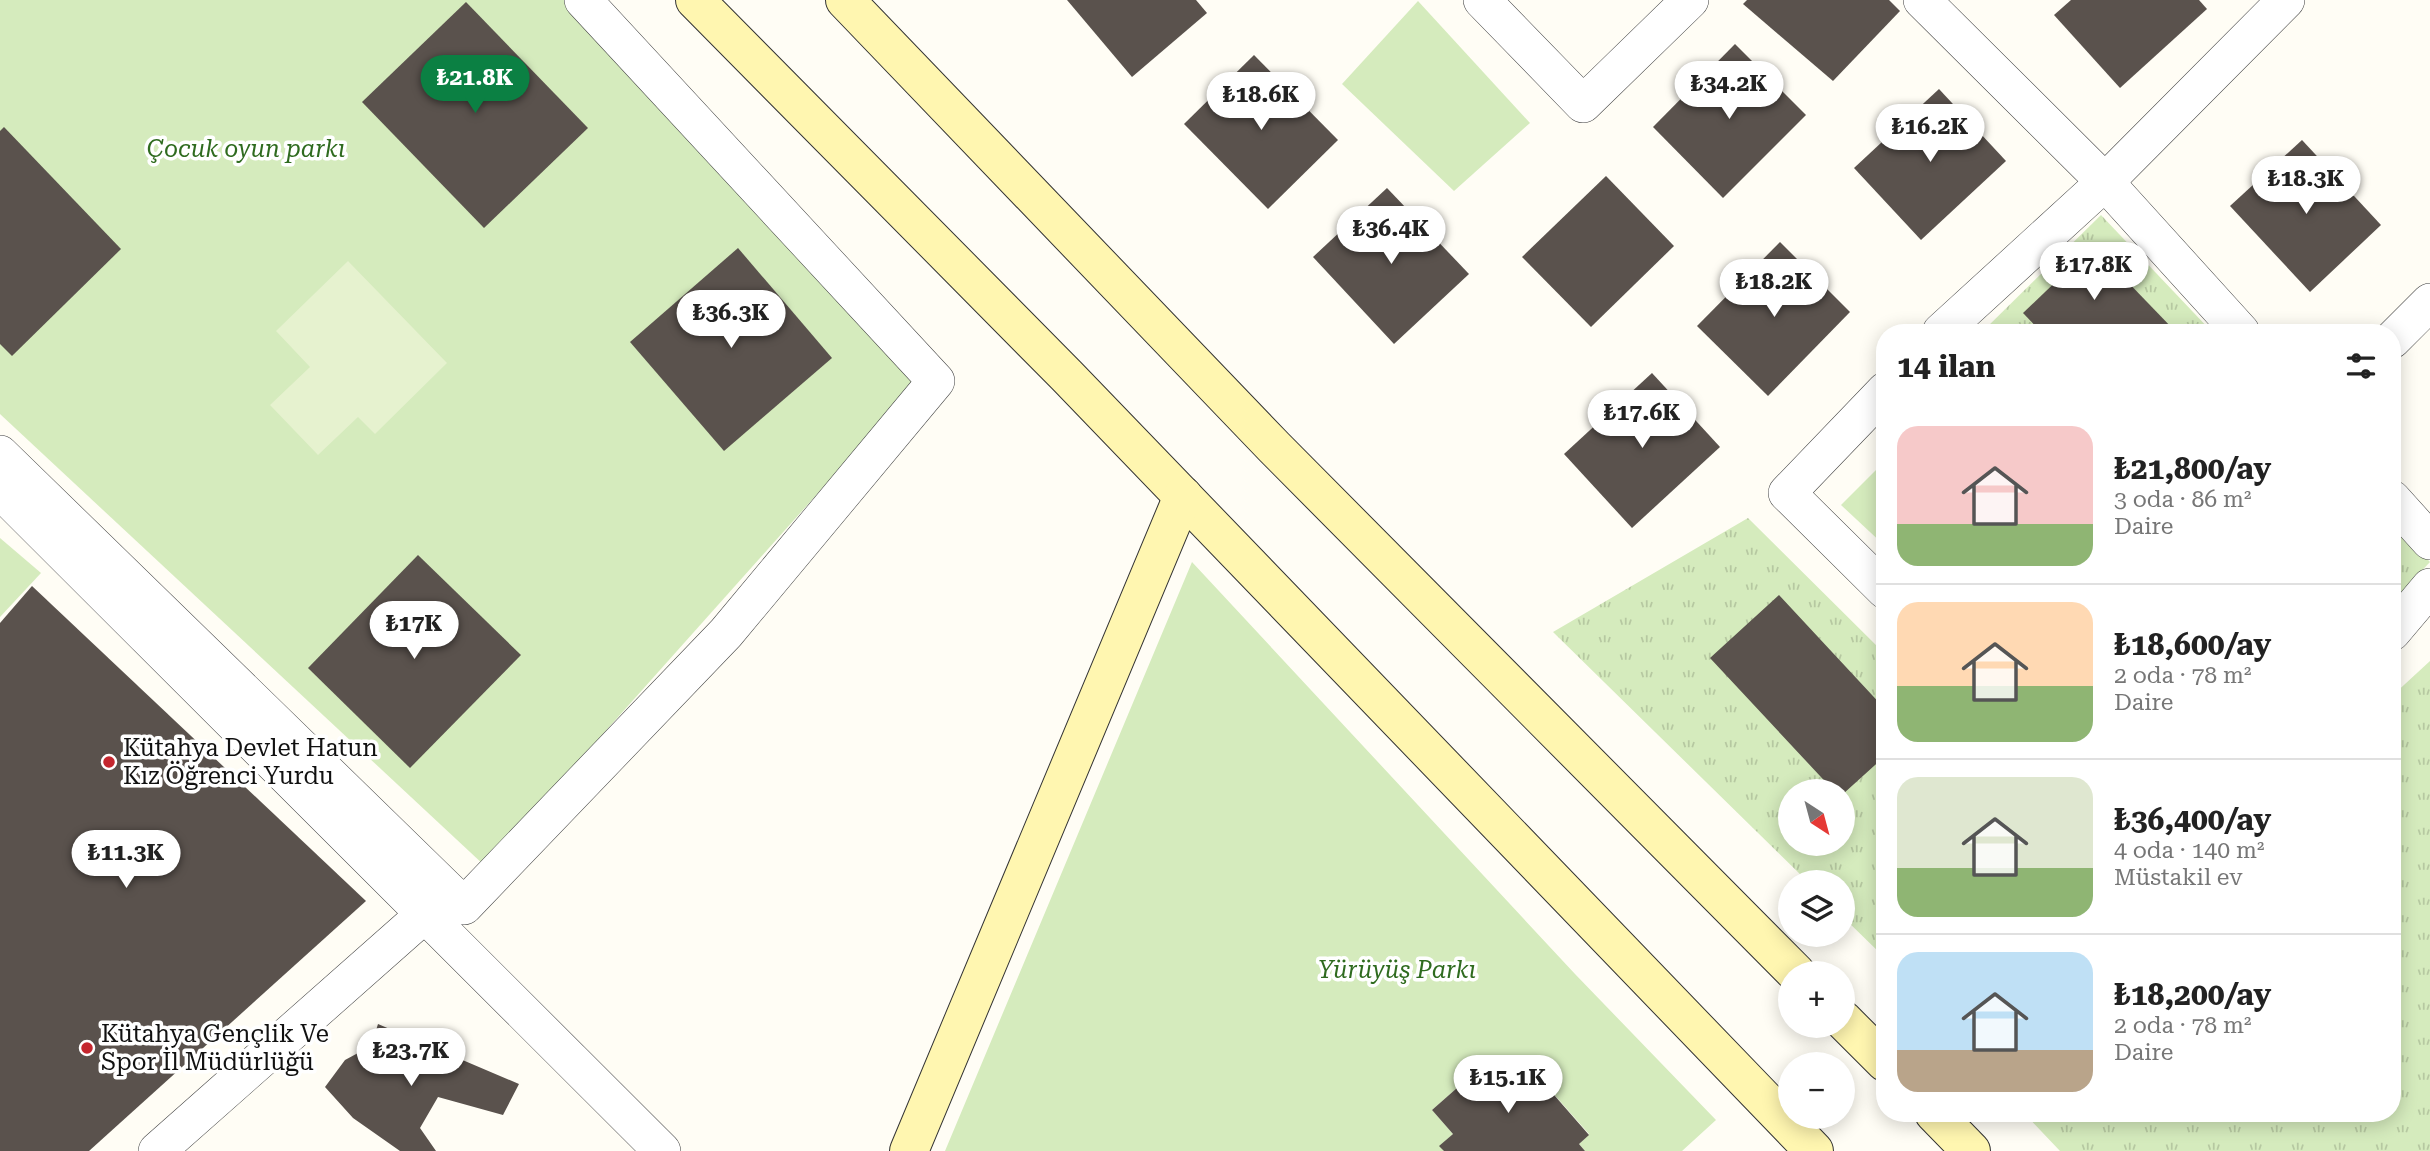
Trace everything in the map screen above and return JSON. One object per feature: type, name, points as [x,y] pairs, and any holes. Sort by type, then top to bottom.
[{"type":"street","points":[[0,454],[464,906],[726,633],[936,381],[583,0]]},
{"type":"street","points":[[695,0],[1184,496],[1814,1151]]},
{"type":"street","points":[[845,0],[1274,447],[1784,961]]},
{"type":"street","points":[[1482,0],[1583,104],[1690,0]]},
{"type":"street","points":[[1922,0],[2105,182],[2234,324]]},
{"type":"street","points":[[1950,324],[2105,182],[2286,0]]},
{"type":"street","points":[[2401,331],[2430,302]]},
{"type":"street","points":[[1876,400],[1787,493],[1876,581]]},
{"type":"street","points":[[0,490],[662,1151]]},
{"type":"street","points":[[909,1151],[1184,496]]},
{"type":"street","points":[[2401,509],[2430,541]]},
{"type":"street","points":[[2401,621],[2430,587]]},
{"type":"street","points":[[157,1151],[425,915]]},
{"type":"street","points":[[1855,1032],[1876,1053]]},
{"type":"street","points":[[1943,1122],[1970,1151]]},
{"type":"green space","name":"Çocuk oyun parkı","points":[[0,0],[573,0],[927,371],[485,866],[0,414]]},
{"type":"green space","points":[[1418,1],[1530,123],[1454,191],[1342,84]]},
{"type":"green space","points":[[2101,215],[2204,324],[1990,324]]},
{"type":"green space","points":[[348,261],[447,363],[375,434],[358,417],[318,455],[270,405],[310,367],[276,331]]},
{"type":"green space","points":[[1876,470],[1876,538],[1841,505]]},
{"type":"green space","points":[[1748,518],[1876,645],[1876,949],[1855,929],[1855,870],[1796,870],[1781,856],[1855,856],[1855,779],[1778,779],[1778,853],[1553,632]]},
{"type":"green space","points":[[2401,531],[2430,562],[2401,593]]},
{"type":"green space","points":[[0,538],[41,573],[0,617]]},
{"type":"green space","name":"Yürüyüş Parkı","points":[[1192,562],[1575,974],[1716,1120],[1682,1151],[1585,1151],[1579,1144],[1589,1134],[1528,1065],[1510,1079],[1491,1058],[1432,1110],[1453,1134],[1440,1146],[1444,1151],[945,1151]]},
{"type":"green space","points":[[2430,661],[2430,1151],[2060,1151],[2033,1122],[2401,1122],[2401,688]]},
{"type":"building","points":[[1067,0],[1196,0],[1207,13],[1132,77]]},
{"type":"building","points":[[1747,0],[1889,0],[1900,11],[1833,81],[1743,4]]},
{"type":"building","points":[[2071,0],[2199,0],[2207,9],[2120,88],[2054,15]]},
{"type":"building","points":[[466,2],[588,128],[484,228],[362,102]]},
{"type":"building","points":[[1735,44],[1806,115],[1723,198],[1653,127]]},
{"type":"building","points":[[1254,55],[1338,140],[1268,209],[1184,124]]},
{"type":"building","points":[[1939,89],[2006,161],[1921,240],[1854,168]]},
{"type":"building","points":[[4,127],[121,249],[12,356],[0,344],[0,131]]},
{"type":"building","points":[[2302,140],[2381,225],[2310,292],[2230,206]]},
{"type":"building","points":[[1606,176],[1674,246],[1591,327],[1522,257]]},
{"type":"building","points":[[1387,188],[1469,274],[1394,344],[1313,257]]},
{"type":"building","points":[[1780,242],[1850,312],[1768,396],[1697,326]]},
{"type":"building","points":[[2093,246],[2168,324],[2033,324],[2023,313]]},
{"type":"building","points":[[738,248],[832,358],[724,451],[630,342]]},
{"type":"building","points":[[1652,373],[1720,447],[1632,528],[1564,454]]},
{"type":"building","points":[[418,555],[521,655],[410,768],[308,668]]},
{"type":"building","name":"Kütahya Devlet Hatun Kız Öğrenci Yurdu","points":[[32,586],[366,901],[89,1151],[0,1151],[0,623]]},
{"type":"building","points":[[1779,595],[1876,699],[1876,764],[1855,783],[1855,779],[1823,779],[1710,658]]},
{"type":"building","points":[[378,1024],[519,1084],[503,1115],[438,1097],[420,1128],[436,1151],[400,1151],[353,1118],[325,1087],[345,1060],[371,1046]]},
{"type":"building","points":[[1491,1058],[1510,1079],[1527,1064],[1589,1135],[1579,1144],[1585,1151],[1444,1151],[1439,1146],[1453,1134],[1432,1110]]},
{"type":"place","name":"Kütahya Devlet Hatun Kız Öğrenci Yurdu","points":[[109,762]]},
{"type":"place","name":"Kütahya Gençlik Ve Spor İl Müdürlüğü","points":[[87,1048]]}]
